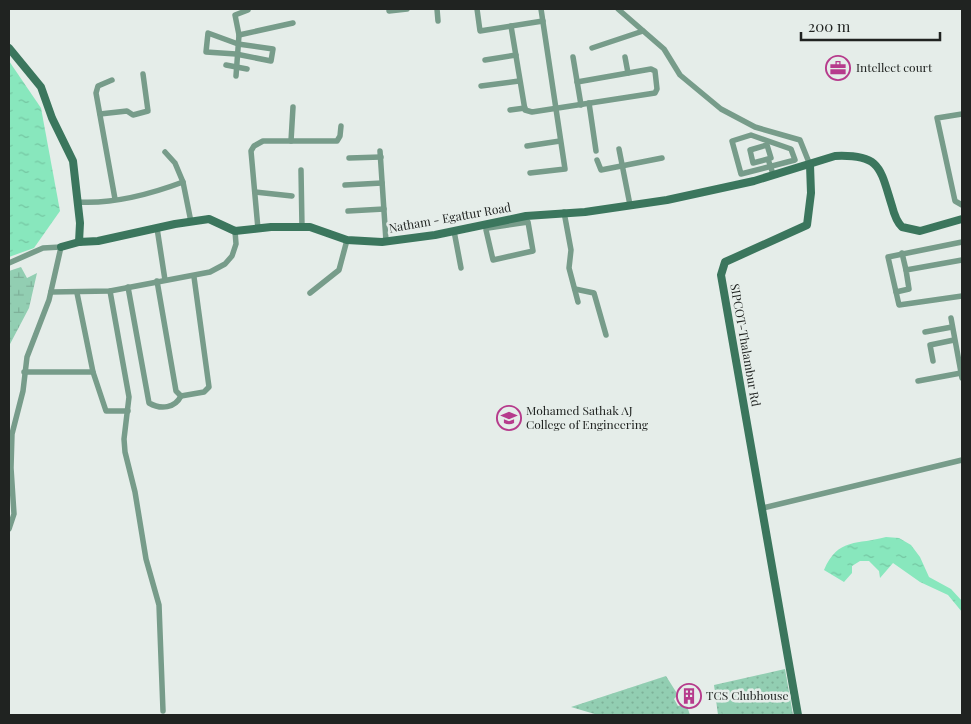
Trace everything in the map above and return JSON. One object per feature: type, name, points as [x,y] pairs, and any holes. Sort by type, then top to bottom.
[{"type":"street","points":[[236,76],[236,54],[239,35],[235,15],[250,9]]},
{"type":"street","points":[[389,11],[407,9]]},
{"type":"street","points":[[437,9],[438,21]]},
{"type":"street","points":[[477,9],[480,31],[543,21]]},
{"type":"street","points":[[530,173],[565,169],[541,9]]},
{"type":"street","name":"SIPCOT-Thalambur Rd","points":[[618,9],[664,49],[675,69],[703,95],[721,109],[754,127],[800,140],[810,164],[811,193],[807,225],[730,259],[722,268],[798,715]]},
{"type":"street","points":[[239,35],[293,23]]},
{"type":"street","points":[[511,26],[524,108]]},
{"type":"street","points":[[592,48],[643,31]]},
{"type":"street","points":[[208,33],[238,44],[273,49],[271,61],[236,54],[206,52],[208,33]]},
{"type":"street","points":[[9,48],[35,77],[46,97],[52,118],[73,161],[78,202],[79,242]]},
{"type":"street","points":[[485,60],[516,55]]},
{"type":"street","points":[[625,57],[628,73]]},
{"type":"street","points":[[573,58],[581,105]]},
{"type":"street","points":[[226,65],[247,69]]},
{"type":"street","points":[[510,110],[524,108],[532,112],[657,91],[654,70],[577,82]]},
{"type":"street","points":[[100,114],[127,111],[133,115],[148,111],[144,74]]},
{"type":"street","points":[[112,80],[104,82],[96,88],[115,199]]},
{"type":"street","points":[[481,86],[520,81]]},
{"type":"street","points":[[589,103],[596,151]]},
{"type":"street","points":[[291,141],[293,107]]},
{"type":"street","points":[[962,114],[937,118],[954,201],[962,205]]},
{"type":"street","points":[[258,229],[251,151],[254,146],[263,142],[337,141],[341,126]]},
{"type":"street","points":[[751,135],[791,149],[795,160],[772,172],[741,174],[732,141],[751,135]]},
{"type":"street","points":[[527,146],[560,141]]},
{"type":"street","points":[[619,149],[630,205]]},
{"type":"street","points":[[165,152],[175,163],[183,182],[191,222]]},
{"type":"street","points":[[349,158],[380,154],[386,241]]},
{"type":"street","name":"Natham - Egattur Road","points":[[235,232],[302,227],[348,240],[386,241],[488,226],[564,212],[585,212],[668,200],[835,156],[846,156],[876,164],[880,169],[899,224],[909,230],[920,230],[962,219]]},
{"type":"street","points":[[597,160],[601,170],[662,158]]},
{"type":"street","points":[[768,159],[772,172]]},
{"type":"street","points":[[301,170],[302,227]]},
{"type":"street","points":[[78,202],[115,199],[183,182]]},
{"type":"street","points":[[344,185],[382,183]]},
{"type":"street","points":[[255,192],[292,196]]},
{"type":"street","points":[[348,212],[384,209]]},
{"type":"street","points":[[564,212],[571,250],[568,268],[578,302]]},
{"type":"street","points":[[488,226],[486,230],[493,260],[533,251],[526,219]]},
{"type":"street","points":[[9,263],[43,248],[98,241],[191,222],[214,220],[235,232],[236,244],[232,256],[216,270],[194,277],[157,281],[110,291],[51,292]]},
{"type":"street","points":[[157,228],[165,280]]},
{"type":"street","points":[[454,231],[461,268]]},
{"type":"street","points":[[310,293],[339,270],[348,240]]},
{"type":"street","points":[[962,242],[888,257],[900,305],[962,296]]},
{"type":"street","points":[[9,529],[14,514],[10,450],[23,391],[24,372],[30,348],[51,292],[61,246]]},
{"type":"street","points":[[896,292],[909,289],[902,253]]},
{"type":"street","points":[[906,270],[962,260]]},
{"type":"street","points":[[181,396],[204,392],[209,387],[194,277]]},
{"type":"street","points":[[157,281],[176,391],[181,396]]},
{"type":"street","points":[[128,286],[149,404],[172,406],[177,404],[181,396]]},
{"type":"street","points":[[575,289],[594,293],[606,335]]},
{"type":"street","points":[[110,291],[129,397],[124,439],[125,452],[135,492],[146,559],[160,605],[163,711]]},
{"type":"street","points":[[77,293],[93,372],[106,411],[128,412]]},
{"type":"street","points":[[918,382],[962,375],[951,318]]},
{"type":"street","points":[[925,332],[952,327]]},
{"type":"street","points":[[933,361],[930,344],[954,340]]},
{"type":"street","points":[[24,372],[93,372]]},
{"type":"street","points":[[764,508],[962,460]]},
{"type":"green space","points":[[21,267],[27,278],[37,273],[29,308],[9,346],[9,271]]},
{"type":"green space","points":[[785,669],[793,715],[718,715],[714,685]]},
{"type":"green space","points":[[666,676],[678,695],[674,699],[678,706],[684,704],[687,706],[690,715],[598,715],[571,707]]},
{"type":"green space","points":[[732,693],[736,714],[723,715],[718,695]]},
{"type":"water","points":[[9,61],[41,108],[60,211],[34,248],[9,257]]},
{"type":"water","points":[[886,537],[899,538],[911,545],[920,557],[929,577],[951,589],[962,601],[962,612],[948,595],[920,582],[893,563],[880,578],[879,571],[869,561],[860,561],[852,566],[852,573],[844,582],[824,570],[830,559],[842,547]]},
{"type":"place","name":"Intellect court","points":[[838,68]]},
{"type":"place","name":"Mohamed Sathak AJ College of Engineering","points":[[509,418]]},
{"type":"place","name":"TCS Clubhouse","points":[[689,696]]}]
